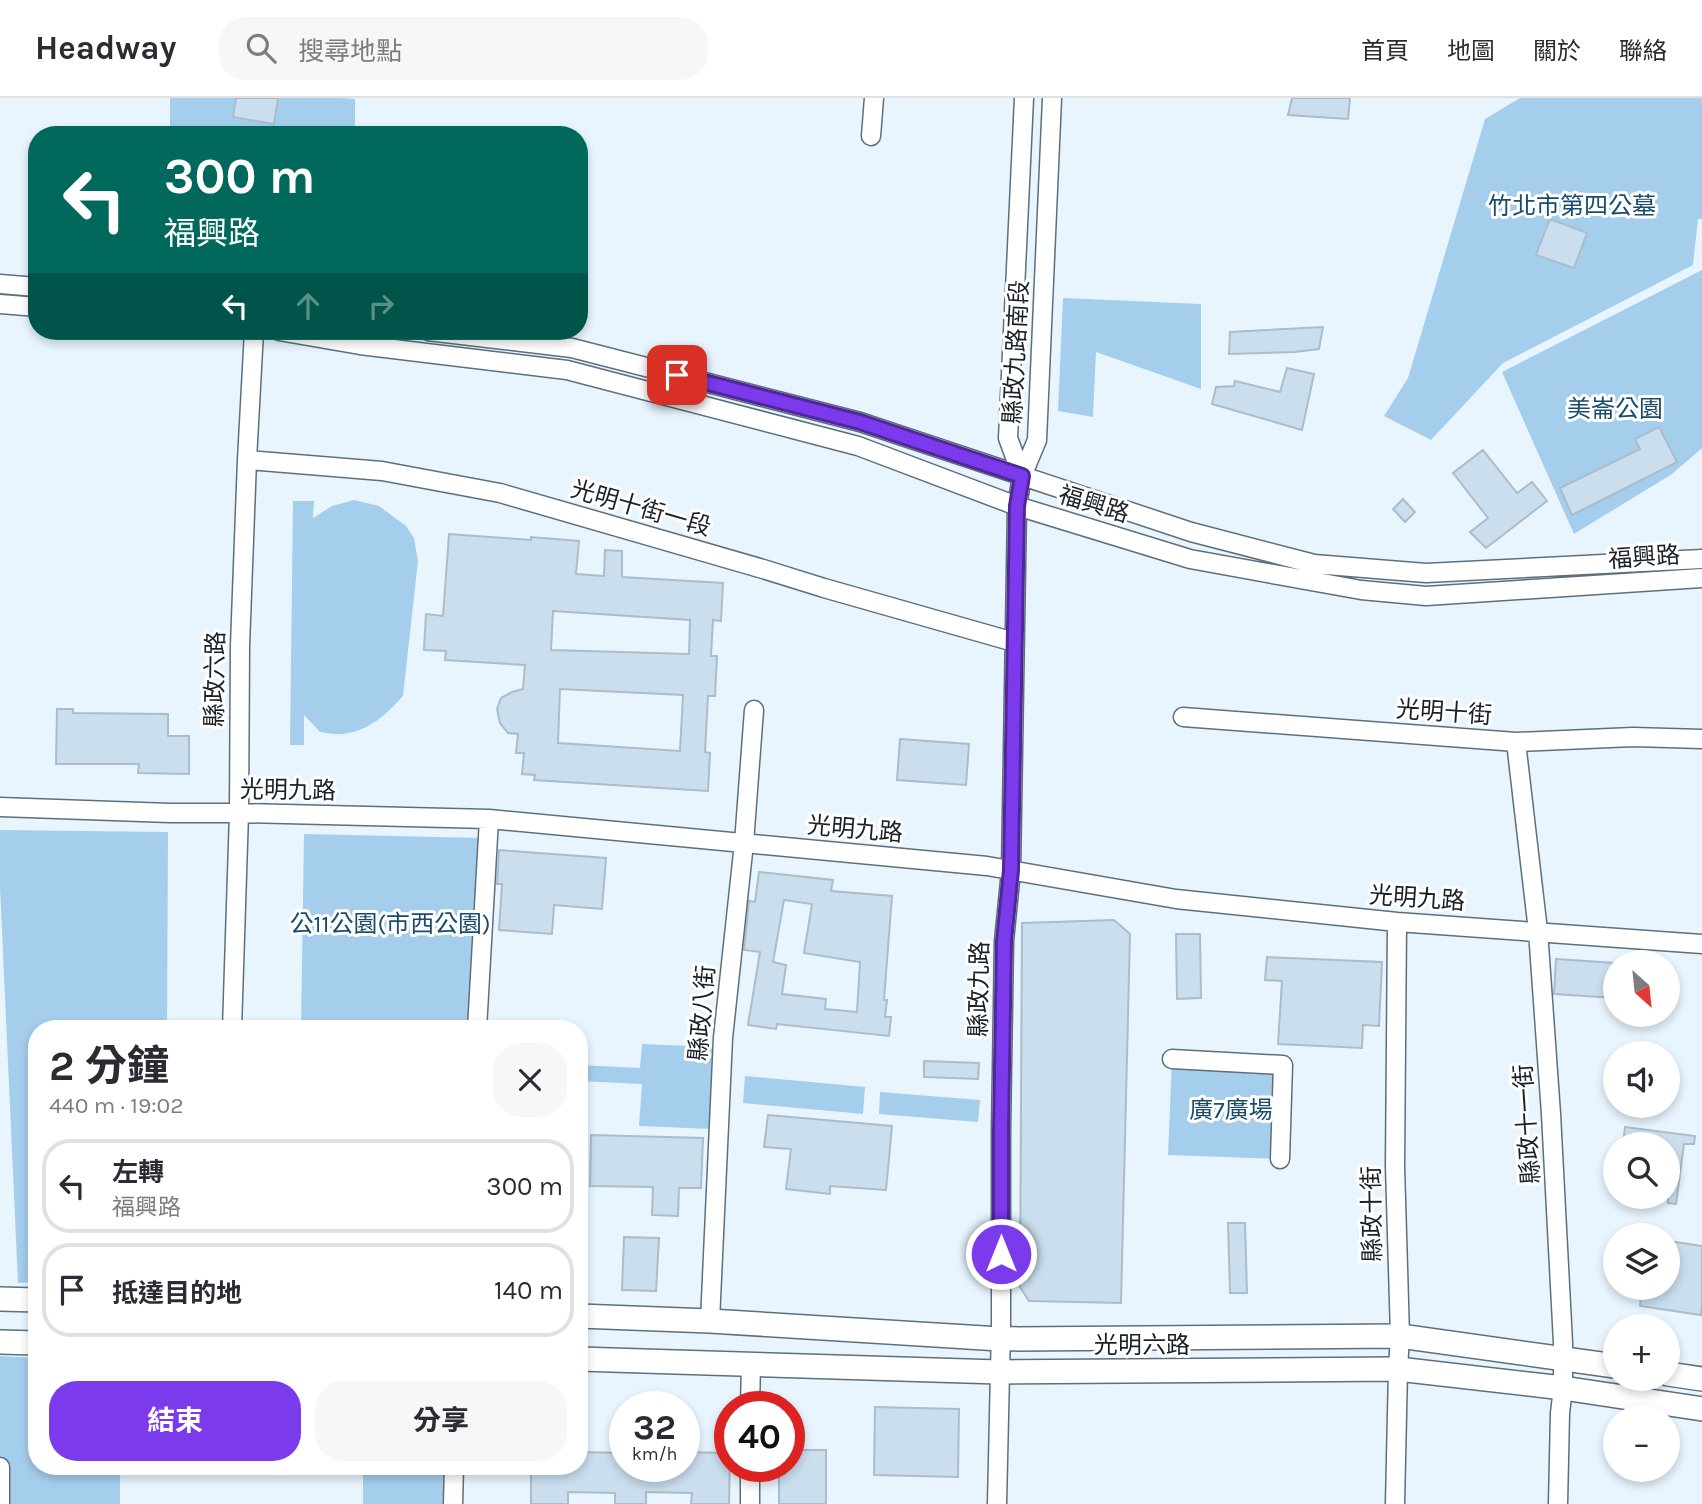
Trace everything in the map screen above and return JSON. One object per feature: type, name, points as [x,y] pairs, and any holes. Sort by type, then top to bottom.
[{"type":"main road","points":[[0,1298],[28,1300]]},
{"type":"main road","name":"光明六路","points":[[588,1316],[1000,1339],[1400,1336],[1603,1364]]},
{"type":"main road","points":[[0,1342],[28,1343]]},
{"type":"main road","name":"光明六路","points":[[588,1359],[999,1372],[1398,1369],[1563,1388],[1702,1409]]},
{"type":"main road","points":[[1680,1376],[1702,1379]]},
{"type":"street","points":[[871,136],[874,98]]},
{"type":"street","name":"縣政九路南段","points":[[1022,476],[1008,438],[1024,98]]},
{"type":"street","name":"縣政九路南段","points":[[1022,476],[1037,440],[1052,98]]},
{"type":"street","points":[[0,284],[28,286]]},
{"type":"street","points":[[0,304],[28,306]]},
{"type":"street","name":"縣政六路","points":[[232,1020],[239,813],[240,646],[254,340]]},
{"type":"street","name":"福興路","points":[[331,340],[567,370],[858,446],[1017,506],[1190,559],[1360,590],[1426,596],[1702,578]]},
{"type":"street","name":"福興路","points":[[504,340],[572,348],[860,422],[1191,532],[1314,564],[1426,573],[1702,559]]},
{"type":"street","name":"光明十街一段","points":[[247,460],[382,471],[500,493],[1014,642]]},
{"type":"street","name":"縣政九路","points":[[997,1504],[1004,941],[1011,870],[1017,506],[1022,476]]},
{"type":"street","name":"縣政八街","points":[[709,1321],[723,1038],[744,843],[754,710]]},
{"type":"street","name":"光明十街","points":[[1183,717],[1516,742],[1633,737],[1702,739]]},
{"type":"street","name":"縣政十一街","points":[[1516,742],[1538,931],[1552,1114],[1563,1358],[1558,1504]]},
{"type":"street","name":"光明九路","points":[[0,807],[489,819],[986,866],[1176,899],[1396,922],[1702,944]]},
{"type":"street","points":[[478,1020],[489,819]]},
{"type":"street","name":"縣政十街","points":[[1395,1504],[1400,1336],[1395,1166],[1396,922]]},
{"type":"street","points":[[1172,1059],[1283,1065],[1280,1159]]},
{"type":"street","points":[[0,1298],[0,1308]]},
{"type":"street","points":[[750,1391],[751,1364]]},
{"type":"street","points":[[0,1467],[0,1504]]},
{"type":"street","points":[[453,1504],[454,1475]]},
{"type":"street","points":[[750,1482],[750,1504]]},
{"type":"green space","points":[[170,98],[355,99],[355,126],[170,126]]},
{"type":"green space","name":"竹北市第四公墓","points":[[1520,98],[1702,98],[1702,219],[1698,219],[1693,265],[1503,363],[1431,440],[1384,416],[1408,378],[1485,119]]},
{"type":"green space","name":"美崙公園","points":[[1702,270],[1702,448],[1672,474],[1574,534],[1502,372]]},
{"type":"green space","points":[[1063,298],[1201,304],[1201,389],[1096,352],[1093,417],[1058,411]]},
{"type":"green space","points":[[354,500],[379,506],[406,526],[414,538],[418,561],[403,696],[377,721],[352,732],[320,732],[304,715],[304,745],[290,745],[293,501],[314,501],[313,518],[332,506]]},
{"type":"green space","points":[[0,830],[168,832],[167,1020],[28,1020],[28,1282],[18,1283],[0,887]]},
{"type":"green space","name":"公11公園(市西公園)","points":[[304,834],[483,838],[473,1020],[301,1020]]},
{"type":"green space","points":[[642,1044],[716,1047],[712,1129],[639,1126],[642,1084],[588,1081],[588,1065],[640,1068]]},
{"type":"green space","name":"廣7廣場","points":[[1172,1059],[1283,1065],[1280,1159],[1168,1155]]},
{"type":"green space","points":[[745,1076],[865,1087],[863,1114],[743,1103]]},
{"type":"green space","points":[[880,1092],[980,1100],[978,1122],[879,1114]]},
{"type":"green space","points":[[0,1356],[28,1358],[28,1475],[120,1475],[120,1504],[0,1504]]},
{"type":"green space","points":[[363,1475],[454,1475],[453,1504],[363,1504]]},
{"type":"building","points":[[236,98],[278,98],[274,124],[233,117]]},
{"type":"building","points":[[1292,98],[1350,98],[1348,119],[1288,115]]},
{"type":"building","points":[[1550,219],[1587,233],[1574,268],[1536,255]]},
{"type":"building","points":[[1323,327],[1319,349],[1229,354],[1230,332]]},
{"type":"building","points":[[1287,368],[1314,374],[1302,430],[1212,404],[1216,387],[1234,386],[1235,381],[1280,392]]},
{"type":"building","points":[[1659,427],[1677,462],[1572,515],[1560,488],[1640,449],[1635,439]]},
{"type":"building","points":[[1483,450],[1517,493],[1532,482],[1547,501],[1486,548],[1470,532],[1488,518],[1453,473]]},
{"type":"building","points":[[1403,499],[1415,512],[1405,522],[1393,509]]},
{"type":"building","points":[[449,534],[579,541],[576,574],[604,576],[605,550],[622,551],[622,577],[723,583],[721,621],[713,620],[711,656],[717,656],[715,696],[708,696],[705,752],[710,753],[708,791],[534,780],[535,775],[522,774],[524,753],[516,753],[518,734],[508,733],[500,723],[497,709],[501,698],[523,689],[525,665],[445,660],[446,651],[424,650],[426,614],[443,616]],"holes":[[[553,611],[690,620],[689,654],[551,650]],[[560,689],[683,695],[680,751],[558,743]]]},
{"type":"building","points":[[57,709],[73,709],[73,713],[168,714],[168,736],[189,736],[189,774],[138,773],[139,764],[56,764]]},
{"type":"building","points":[[900,739],[969,744],[966,785],[897,780]]},
{"type":"building","points":[[499,850],[606,858],[602,909],[554,905],[552,934],[499,930],[502,884],[497,884]]},
{"type":"building","points":[[759,872],[833,880],[831,891],[892,896],[884,1000],[887,1000],[885,1017],[891,1017],[889,1036],[777,1024],[776,1029],[748,1025],[760,952],[744,950],[749,901],[755,902]],"holes":[[[784,900],[812,904],[804,953],[860,962],[857,1012],[825,1009],[826,999],[782,994],[786,965],[773,962]]]},
{"type":"building","points":[[1114,920],[1130,934],[1121,1303],[1029,1301],[1020,1287],[1022,923]]},
{"type":"building","points":[[1176,934],[1200,934],[1201,998],[1177,999]]},
{"type":"building","points":[[1267,957],[1382,962],[1379,1026],[1363,1025],[1362,1048],[1278,1044],[1282,981],[1265,980]]},
{"type":"building","points":[[1556,959],[1603,962],[1603,997],[1554,994]]},
{"type":"building","points":[[924,1061],[979,1063],[978,1079],[924,1077]]},
{"type":"building","points":[[768,1115],[892,1126],[886,1190],[830,1186],[830,1194],[786,1189],[791,1149],[764,1147]]},
{"type":"building","points":[[1625,1127],[1664,1132],[1624,1132]]},
{"type":"building","points":[[1680,1134],[1695,1136],[1694,1144],[1684,1144],[1680,1174]]},
{"type":"building","points":[[591,1135],[703,1138],[701,1188],[679,1188],[678,1216],[652,1215],[653,1187],[590,1186]]},
{"type":"building","points":[[1228,1223],[1245,1223],[1247,1293],[1230,1293]]},
{"type":"building","points":[[624,1237],[659,1238],[656,1291],[622,1290]]},
{"type":"building","points":[[1680,1243],[1702,1246],[1701,1315],[1640,1306],[1641,1300],[1680,1300]]},
{"type":"building","points":[[875,1407],[959,1409],[958,1477],[874,1475]]},
{"type":"building","points":[[805,1450],[826,1450],[826,1504],[779,1504],[779,1482],[805,1482]]},
{"type":"building","points":[[588,1452],[609,1453],[609,1482],[700,1482],[700,1452],[714,1453],[714,1482],[729,1482],[729,1504],[691,1504],[692,1493],[646,1492],[646,1504],[615,1504],[615,1493],[568,1492],[568,1504],[531,1504],[531,1475],[588,1475]]},
{"type":"route","points":[[677,375],[860,422],[1022,476],[1017,506],[1011,870],[1004,941],[1001,1254]]}]
